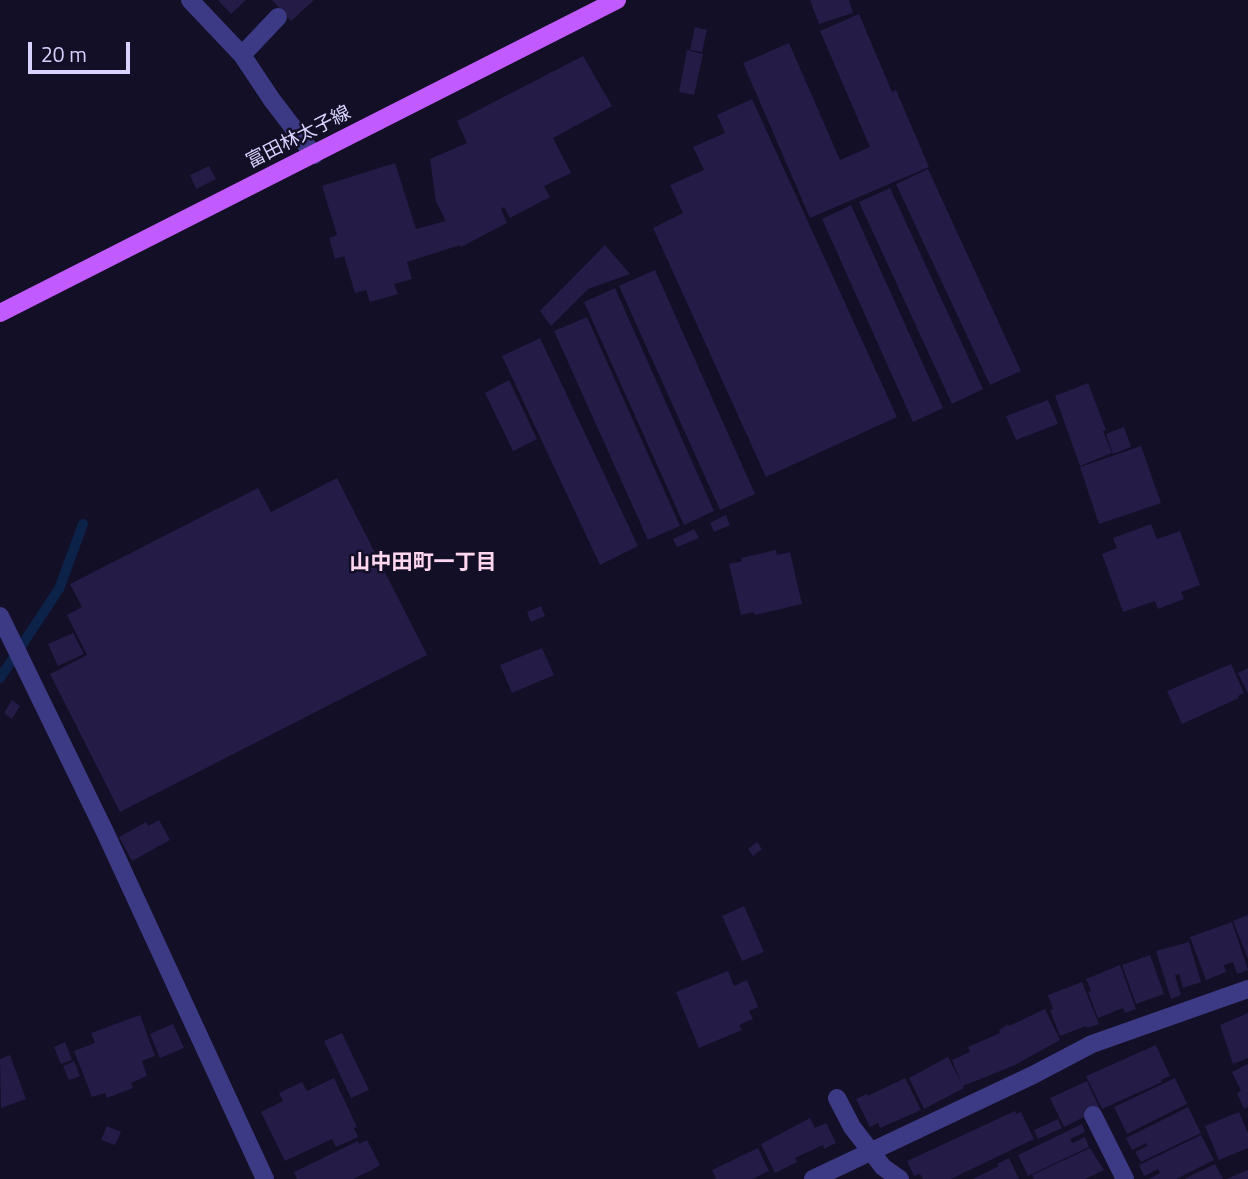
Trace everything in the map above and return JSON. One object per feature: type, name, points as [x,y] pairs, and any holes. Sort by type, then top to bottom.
[{"type":"main road","name":"富田林太子線","points":[[0,313],[617,0]]},
{"type":"street","points":[[190,0],[242,55],[314,155]]},
{"type":"street","points":[[242,55],[278,17]]},
{"type":"street","points":[[0,617],[105,832],[265,1179]]},
{"type":"street","points":[[813,1179],[1093,1044],[1248,989]]},
{"type":"street","points":[[837,1098],[852,1127],[871,1152],[883,1167],[900,1179]]},
{"type":"street","points":[[1093,1115],[1125,1179]]},
{"type":"building","points":[[218,0],[246,0],[231,14]]},
{"type":"building","points":[[272,0],[314,0],[291,21]]},
{"type":"building","points":[[810,0],[849,0],[853,13],[819,24]]},
{"type":"building","points":[[859,14],[892,92],[896,90],[929,167],[810,218],[743,63],[789,43],[840,160],[870,147],[820,31]]},
{"type":"building","points":[[695,27],[707,30],[702,52],[690,50]]},
{"type":"building","points":[[687,50],[703,54],[694,95],[679,92]]},
{"type":"building","points":[[583,56],[612,106],[553,138],[571,173],[544,186],[550,197],[510,218],[504,207],[501,209],[507,223],[461,247],[460,245],[407,262],[412,279],[394,284],[398,294],[370,302],[366,290],[355,293],[344,256],[335,259],[329,238],[337,235],[322,186],[395,163],[416,229],[446,221],[436,202],[430,159],[467,143],[457,121]]},
{"type":"building","points":[[752,99],[897,417],[766,477],[653,228],[683,213],[670,185],[704,170],[693,147],[725,133],[717,115]]},
{"type":"building","points":[[209,166],[216,179],[196,189],[190,175]]},
{"type":"building","points":[[928,169],[1021,371],[990,385],[896,184]]},
{"type":"building","points":[[890,188],[983,389],[952,404],[859,202]]},
{"type":"building","points":[[851,205],[943,408],[913,422],[822,219]]},
{"type":"building","points":[[605,245],[630,274],[588,289],[551,326],[540,311]]},
{"type":"building","points":[[655,270],[755,494],[720,510],[619,286]]},
{"type":"building","points":[[615,288],[714,511],[684,525],[584,302]]},
{"type":"building","points":[[587,317],[680,526],[648,540],[554,331]]},
{"type":"building","points":[[540,338],[638,546],[600,565],[502,356]]},
{"type":"building","points":[[509,380],[537,439],[513,451],[485,393]]},
{"type":"building","points":[[1088,383],[1112,453],[1080,466],[1055,396]]},
{"type":"building","points":[[1048,400],[1058,424],[1016,440],[1006,416]]},
{"type":"building","points":[[1124,427],[1131,447],[1113,454],[1106,434]]},
{"type":"building","points":[[1141,446],[1161,503],[1099,524],[1080,467]]},
{"type":"building","points":[[337,478],[427,655],[120,812],[50,674],[87,655],[67,615],[82,607],[70,584],[258,488],[271,512]]},
{"type":"building","points":[[726,515],[730,525],[714,532],[710,523]]},
{"type":"building","points":[[1151,524],[1157,539],[1180,531],[1200,585],[1181,592],[1184,599],[1158,609],[1155,601],[1123,612],[1102,554],[1117,548],[1113,538]]},
{"type":"building","points":[[694,529],[699,538],[677,547],[673,539]]},
{"type":"building","points":[[776,550],[777,555],[790,552],[802,604],[755,615],[754,612],[741,615],[729,564],[742,561],[741,558]]},
{"type":"building","points":[[541,606],[545,616],[531,622],[527,612]]},
{"type":"building","points":[[73,633],[84,654],[58,666],[48,644]]},
{"type":"building","points":[[542,648],[554,675],[512,693],[500,665]]},
{"type":"building","points":[[1231,664],[1244,693],[1238,696],[1239,698],[1182,724],[1167,691]]},
{"type":"building","points":[[1248,668],[1248,694],[1238,673]]},
{"type":"building","points":[[12,700],[20,706],[12,719],[4,713]]},
{"type":"building","points":[[159,820],[170,840],[132,861],[119,837],[146,822],[148,826]]},
{"type":"building","points":[[757,842],[762,849],[753,856],[748,849]]},
{"type":"building","points":[[744,906],[764,952],[742,961],[722,916]]},
{"type":"building","points":[[1248,915],[1248,959],[1233,921]]},
{"type":"building","points":[[1232,922],[1248,970],[1237,974],[1233,962],[1224,965],[1226,972],[1206,980],[1190,937]]},
{"type":"building","points":[[1189,942],[1201,982],[1183,988],[1179,974],[1175,975],[1181,995],[1171,999],[1156,951]]},
{"type":"building","points":[[1150,955],[1164,994],[1136,1004],[1122,965]]},
{"type":"building","points":[[1120,965],[1136,1009],[1125,1013],[1123,1008],[1098,1018],[1086,979]]},
{"type":"building","points":[[728,971],[734,986],[747,980],[758,1007],[749,1011],[753,1019],[739,1025],[742,1030],[699,1048],[676,992]]},
{"type":"building","points":[[1082,982],[1099,1024],[1060,1036],[1050,1010],[1053,1009],[1048,995]]},
{"type":"building","points":[[1045,1009],[1060,1040],[1015,1065],[963,1086],[964,1088],[924,1109],[909,1078],[948,1057],[961,1082],[952,1060],[970,1052],[968,1047],[1000,1033],[999,1030],[1008,1024],[1009,1026]]},
{"type":"building","points":[[1248,1013],[1248,1058],[1233,1064],[1220,1025]]},
{"type":"building","points":[[140,1015],[155,1056],[142,1061],[147,1076],[131,1083],[133,1088],[107,1098],[105,1093],[92,1097],[74,1051],[95,1043],[91,1033]]},
{"type":"building","points":[[173,1024],[184,1048],[160,1058],[150,1034]]},
{"type":"building","points":[[342,1033],[369,1090],[351,1098],[324,1041]]},
{"type":"building","points":[[65,1042],[72,1060],[61,1064],[54,1047]]},
{"type":"building","points":[[1156,1045],[1170,1076],[1102,1109],[1086,1076]]},
{"type":"building","points":[[10,1055],[26,1099],[1,1108],[0,1059]]},
{"type":"building","points":[[74,1061],[80,1076],[69,1080],[63,1066]]},
{"type":"building","points":[[1248,1064],[1248,1107],[1244,1109],[1237,1093],[1241,1091],[1232,1072]]},
{"type":"building","points":[[334,1078],[357,1127],[354,1128],[358,1137],[336,1147],[332,1139],[285,1161],[261,1112],[283,1101],[279,1093],[302,1082],[307,1091]]},
{"type":"building","points":[[905,1078],[921,1110],[880,1128],[878,1123],[870,1127],[856,1099]]},
{"type":"building","points":[[1175,1078],[1187,1104],[1127,1134],[1114,1107]]},
{"type":"building","points":[[1087,1081],[1100,1109],[1064,1127],[1050,1098]]},
{"type":"building","points":[[1188,1107],[1201,1133],[1141,1162],[1135,1152],[1147,1146],[1146,1143],[1132,1150],[1126,1138]]},
{"type":"building","points":[[1015,1111],[1017,1114],[1021,1112],[1034,1139],[951,1179],[923,1179],[920,1174],[914,1176],[907,1161]]},
{"type":"building","points":[[1239,1112],[1248,1133],[1248,1148],[1219,1160],[1205,1126]]},
{"type":"building","points":[[810,1118],[815,1128],[826,1123],[836,1143],[824,1149],[823,1145],[795,1158],[797,1162],[775,1173],[761,1144]]},
{"type":"building","points":[[1058,1119],[1062,1128],[1038,1139],[1034,1130]]},
{"type":"building","points":[[1082,1124],[1085,1132],[1070,1139],[1072,1143],[1085,1137],[1089,1147],[1028,1176],[1018,1155]]},
{"type":"building","points":[[107,1126],[121,1132],[115,1145],[101,1140]]},
{"type":"building","points":[[1201,1135],[1214,1160],[1176,1179],[1149,1179],[1160,1173],[1158,1169],[1144,1176],[1139,1165]]},
{"type":"building","points":[[367,1140],[380,1165],[372,1170],[353,1179],[297,1179],[294,1172],[358,1141],[359,1144]]},
{"type":"building","points":[[758,1148],[769,1171],[752,1179],[716,1179],[712,1170]]},
{"type":"building","points":[[1090,1148],[1104,1170],[1085,1179],[1034,1179],[1032,1175]]},
{"type":"building","points":[[1009,1158],[1019,1179],[973,1179],[999,1166],[997,1164]]},
{"type":"building","points":[[1215,1164],[1223,1179],[1184,1179]]},
{"type":"building","points":[[1248,1170],[1248,1179],[1226,1179]]},
{"type":"waterway","points":[[0,678],[59,589],[83,524]]},
{"type":"district","name":"山中田町一丁目","points":[[423,564]]}]
